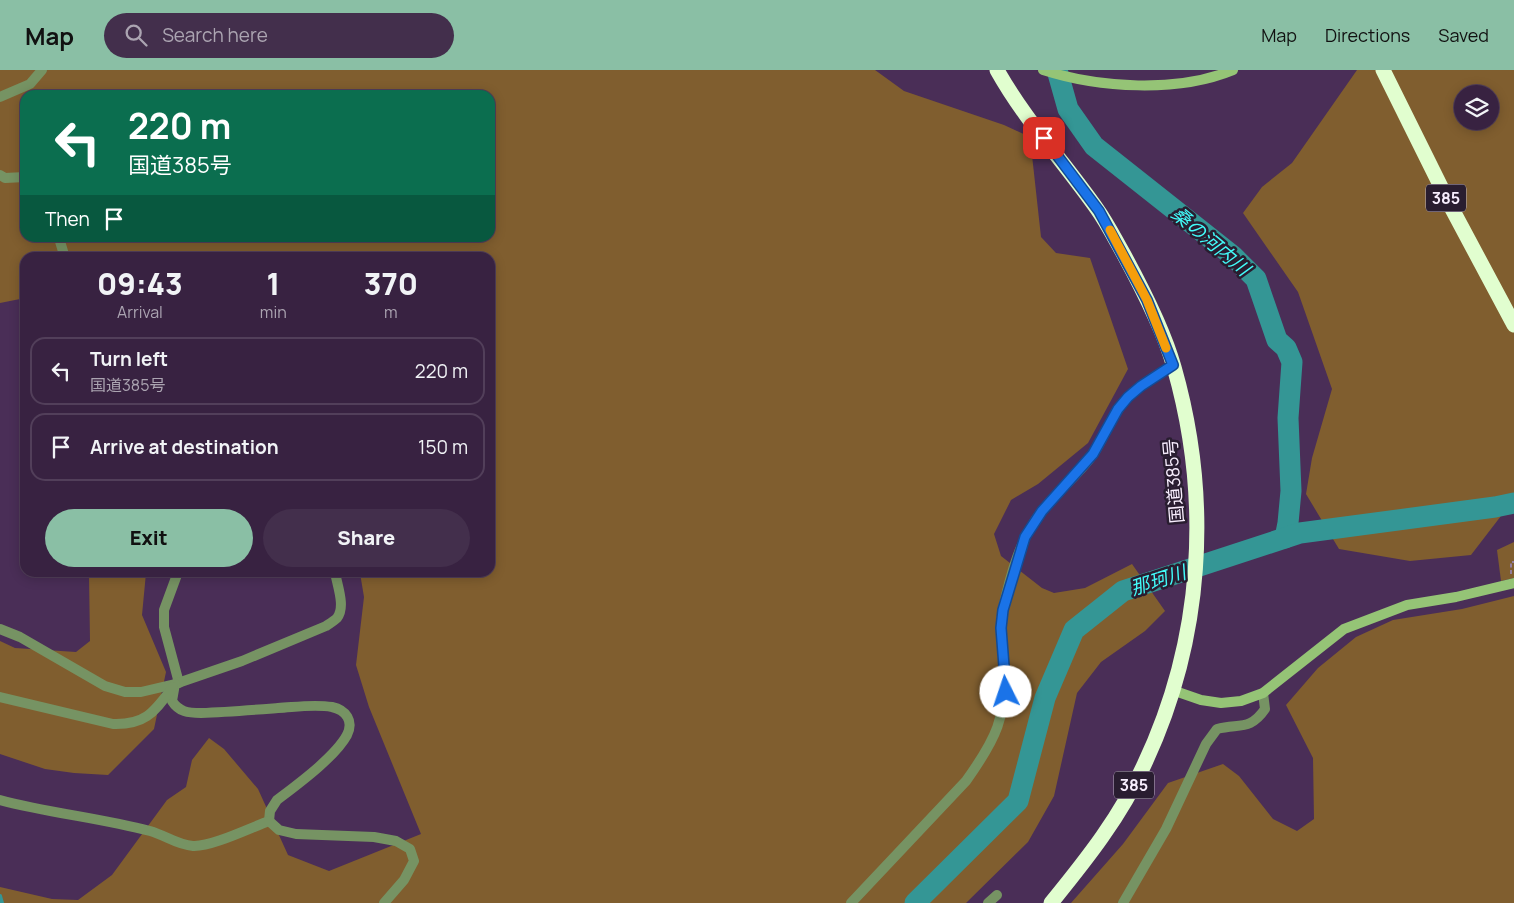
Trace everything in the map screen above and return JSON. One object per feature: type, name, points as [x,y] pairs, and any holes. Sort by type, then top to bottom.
[{"type":"highway","name":"国道385号","points":[[997,70],[1011,94],[1099,211],[1147,300],[1173,365],[1190,436],[1196,484],[1198,546],[1192,609],[1174,691],[1144,766],[1122,806],[1088,857],[1051,903]]},
{"type":"highway","name":"385","points":[[1383,70],[1463,231],[1514,325]]},
{"type":"street","points":[[0,97],[30,84],[42,70]]},
{"type":"street","points":[[1043,70],[1065,77],[1125,85],[1174,83],[1200,79],[1233,70]]},
{"type":"street","points":[[0,176],[5,178],[20,177]]},
{"type":"street","points":[[852,903],[966,781],[982,759],[992,740],[1004,708],[1006,692],[1001,628],[1003,610],[1018,556],[1033,523],[1093,454],[1118,409],[1128,397],[1173,365]]},
{"type":"street","points":[[176,577],[164,610],[164,626],[177,683],[172,701],[177,708],[186,712],[201,714],[308,706],[333,707],[344,712],[348,717],[350,726],[347,735],[338,747],[277,800],[270,811],[269,821]]},
{"type":"street","points":[[0,628],[20,637],[105,686],[125,692],[141,692],[177,683],[242,661],[326,626],[337,618],[340,611],[335,577]]},
{"type":"street","points":[[1174,691],[1201,700],[1221,703],[1241,701],[1263,693],[1344,629],[1406,605],[1456,597],[1514,583]]},
{"type":"street","points":[[0,697],[113,724],[130,724],[143,719],[157,708],[177,683]]},
{"type":"street","points":[[1123,903],[1166,829],[1206,744],[1217,729],[1230,725],[1246,726],[1258,718],[1265,709],[1263,693]]},
{"type":"street","points":[[0,800],[40,810],[152,831],[177,843],[194,846],[214,842],[269,821]]},
{"type":"street","points":[[269,821],[279,830],[296,834],[374,837],[396,841],[410,850],[414,861],[404,880],[384,903]]},
{"type":"street","points":[[988,903],[996,895]]},
{"type":"path","points":[[1511,570],[1511,562],[1514,562]]},
{"type":"shaded area","points":[[0,70],[875,70],[904,91],[1004,125],[1030,137],[1041,237],[1056,253],[1090,258],[1128,369],[1088,443],[1038,484],[1011,500],[994,534],[1001,556],[1042,588],[1054,593],[1085,588],[1132,564],[1165,611],[1145,631],[1101,662],[1077,693],[1054,796],[1028,842],[966,903],[0,903],[0,887],[52,899],[78,900],[112,875],[167,800],[186,787],[192,760],[209,738],[224,749],[258,789],[288,855],[329,871],[421,834],[369,707],[356,665],[364,597],[361,577],[495,577],[495,252],[20,252],[20,299],[0,303]]},
{"type":"shaded area","points":[[1357,70],[1514,70],[1514,499],[1471,555],[1410,561],[1339,549],[1306,494],[1312,458],[1332,389],[1298,292],[1243,213],[1262,187],[1292,163]]},
{"type":"shaded area","points":[[1514,542],[1514,578],[1501,581],[1497,550]]},
{"type":"shaded area","points":[[89,577],[146,577],[142,615],[166,672],[154,729],[108,775],[45,769],[0,754],[0,641],[15,648],[76,652],[90,641]]},
{"type":"shaded area","points":[[1514,596],[1514,903],[1071,903],[1123,844],[1168,783],[1223,764],[1239,776],[1273,819],[1297,831],[1314,819],[1313,758],[1286,705],[1318,668],[1356,637],[1393,620],[1462,609]]},
{"type":"waterway","name":"桑の河内川","points":[[1057,70],[1068,109],[1094,146],[1233,256],[1256,279],[1277,340],[1286,348],[1292,362],[1288,418],[1291,491],[1285,538]]},
{"type":"waterway","name":"那珂川","points":[[915,903],[1018,801],[1045,698],[1074,630],[1123,591],[1300,533],[1514,503]]},
{"type":"waterway","points":[[0,896],[2,903]]},
{"type":"slow traffic","points":[[1110,230],[1147,300],[1166,348]]},
{"type":"route","points":[[1006,692],[1001,628],[1003,610],[1025,537],[1042,511],[1077,475],[1093,454],[1118,409],[1128,397],[1173,365],[1147,300],[1099,211],[1044,138]]}]
